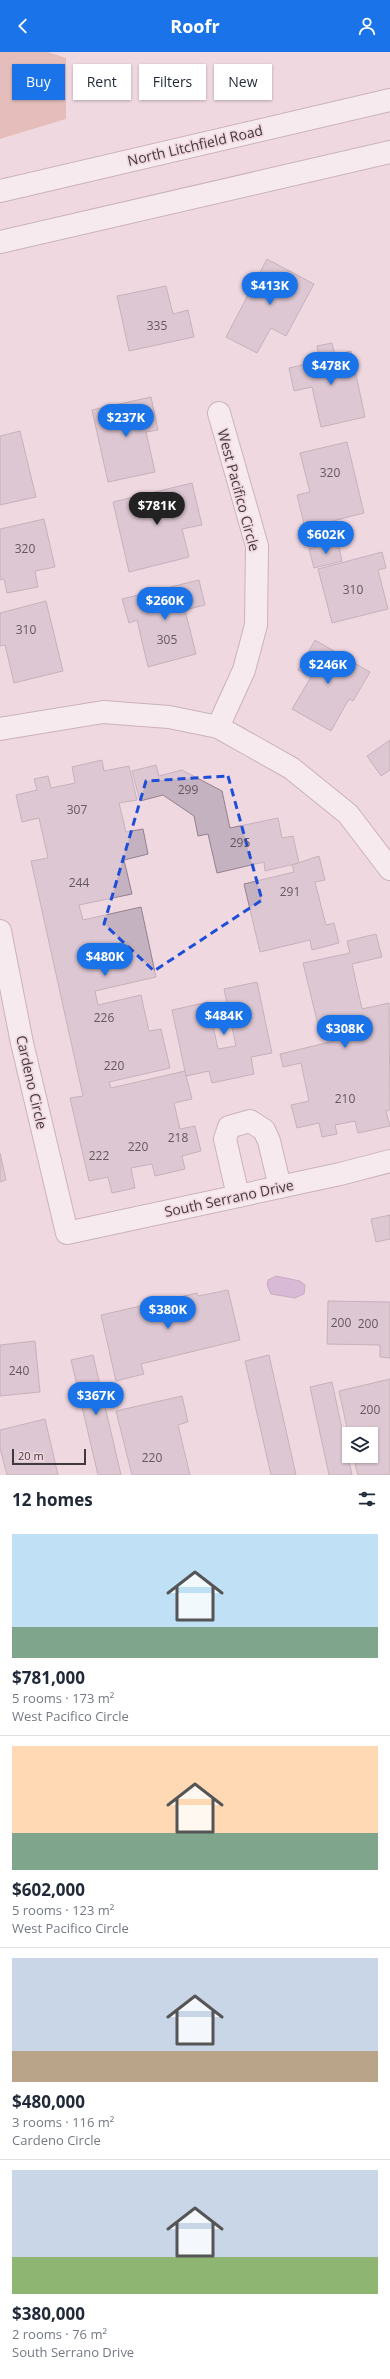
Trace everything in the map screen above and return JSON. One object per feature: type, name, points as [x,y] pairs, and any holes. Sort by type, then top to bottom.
[{"type":"street","name":"North Litchfield Road","points":[[0,191],[390,100]]},
{"type":"street","points":[[0,242],[390,152]]},
{"type":"street","name":"West Pacifico Circle","points":[[218,727],[244,670],[256,625],[257,546],[219,413]]},
{"type":"street","points":[[0,729],[103,712],[169,717],[218,727],[291,768],[348,814],[390,869]]},
{"type":"street","name":"Cardeno Circle","points":[[0,931],[22,1043],[67,1233]]},
{"type":"street","points":[[238,1196],[225,1139],[229,1127],[250,1121],[264,1130],[269,1141],[280,1187]]},
{"type":"street","name":"South Serrano Drive","points":[[67,1233],[280,1187],[390,1161]]},
{"type":"highlighted area","points":[[228,776],[262,900],[154,971],[104,924],[146,781]]},
{"type":"shaded area","points":[[0,52],[48,52],[66,58],[66,119],[0,139]]},
{"type":"shaded area","points":[[276,1276],[300,1281],[305,1285],[304,1294],[295,1298],[271,1294],[267,1285],[268,1280]]},
{"type":"building","points":[[267,259],[314,284],[286,336],[271,328],[257,353],[226,337]]},
{"type":"building","points":[[166,286],[173,314],[188,310],[194,337],[129,351],[117,296]]},
{"type":"building","points":[[332,343],[335,355],[351,351],[365,417],[321,427],[312,387],[294,391],[289,368],[320,361],[317,346]]},
{"type":"building","points":[[151,397],[158,430],[146,432],[155,472],[108,482],[92,410]]},
{"type":"building","points":[[20,431],[36,497],[0,505],[0,436]]},
{"type":"building","points":[[347,442],[364,513],[305,528],[297,495],[310,492],[300,453]]},
{"type":"building","points":[[192,483],[202,525],[182,529],[189,557],[129,572],[113,502]]},
{"type":"building","points":[[44,519],[55,567],[35,571],[38,587],[7,593],[4,579],[0,580],[0,529]]},
{"type":"building","points":[[338,542],[342,561],[314,568],[309,549]]},
{"type":"building","points":[[382,552],[386,568],[378,570],[388,609],[332,623],[318,569]]},
{"type":"building","points":[[199,580],[205,605],[185,610],[196,654],[148,667],[137,620],[129,623],[122,599]]},
{"type":"building","points":[[46,601],[63,671],[14,683],[5,645],[0,646],[0,613]]},
{"type":"building","points":[[315,640],[370,672],[353,701],[349,699],[331,731],[292,709],[311,677],[298,670]]},
{"type":"building","points":[[390,740],[390,770],[381,776],[367,756]]},
{"type":"building","points":[[102,760],[104,771],[129,766],[137,800],[119,803],[126,832],[143,829],[148,854],[124,860],[132,894],[79,905],[83,920],[141,907],[156,977],[95,991],[98,1005],[141,995],[149,1031],[161,1029],[170,1068],[109,1082],[111,1088],[185,1071],[192,1099],[174,1103],[180,1129],[195,1126],[201,1151],[182,1156],[185,1169],[155,1176],[152,1164],[131,1168],[135,1188],[112,1193],[108,1177],[89,1181],[70,1098],[83,1096],[31,861],[48,858],[39,818],[22,822],[16,795],[37,790],[34,779],[48,776],[51,788],[75,783],[72,767]]},
{"type":"building","points":[[156,765],[159,776],[182,770],[222,791],[230,828],[278,818],[282,838],[293,836],[299,863],[265,871],[264,862],[217,873],[208,834],[198,836],[194,816],[163,795],[140,801],[132,771]]},
{"type":"building","points":[[319,856],[325,880],[315,882],[326,925],[334,923],[339,943],[312,950],[310,940],[260,952],[244,884],[294,872],[292,865]]},
{"type":"building","points":[[376,934],[382,957],[352,964],[362,1009],[389,1003],[390,1110],[386,1111],[390,1126],[358,1133],[355,1121],[335,1125],[337,1134],[322,1137],[319,1123],[297,1128],[291,1105],[309,1101],[301,1063],[283,1067],[280,1054],[372,1032],[369,1018],[319,1029],[303,963],[350,953],[347,941]]},
{"type":"building","points":[[257,982],[272,1053],[251,1057],[254,1074],[212,1083],[209,1071],[186,1076],[172,1010],[208,1002],[218,1049],[236,1046],[224,989]]},
{"type":"building","points":[[0,1153],[6,1180],[0,1182]]},
{"type":"building","points":[[390,1215],[390,1239],[376,1242],[371,1219]]},
{"type":"building","points":[[228,1290],[240,1340],[141,1364],[144,1374],[116,1381],[101,1315],[197,1293],[198,1296]]},
{"type":"building","points":[[328,1301],[390,1302],[390,1358],[380,1357],[380,1345],[327,1344]]},
{"type":"building","points":[[35,1341],[40,1392],[0,1396],[0,1345]]},
{"type":"building","points":[[93,1355],[121,1475],[98,1475],[71,1360]]},
{"type":"building","points":[[269,1355],[296,1475],[271,1475],[245,1361]]},
{"type":"building","points":[[390,1379],[390,1475],[358,1475],[355,1463],[378,1463],[378,1427],[347,1427],[339,1391]]},
{"type":"building","points":[[332,1382],[342,1428],[342,1463],[349,1463],[352,1475],[329,1475],[310,1387]]},
{"type":"building","points":[[182,1396],[188,1422],[178,1425],[190,1475],[132,1475],[116,1411]]},
{"type":"building","points":[[45,1419],[58,1475],[7,1475],[0,1448],[0,1430]]}]
